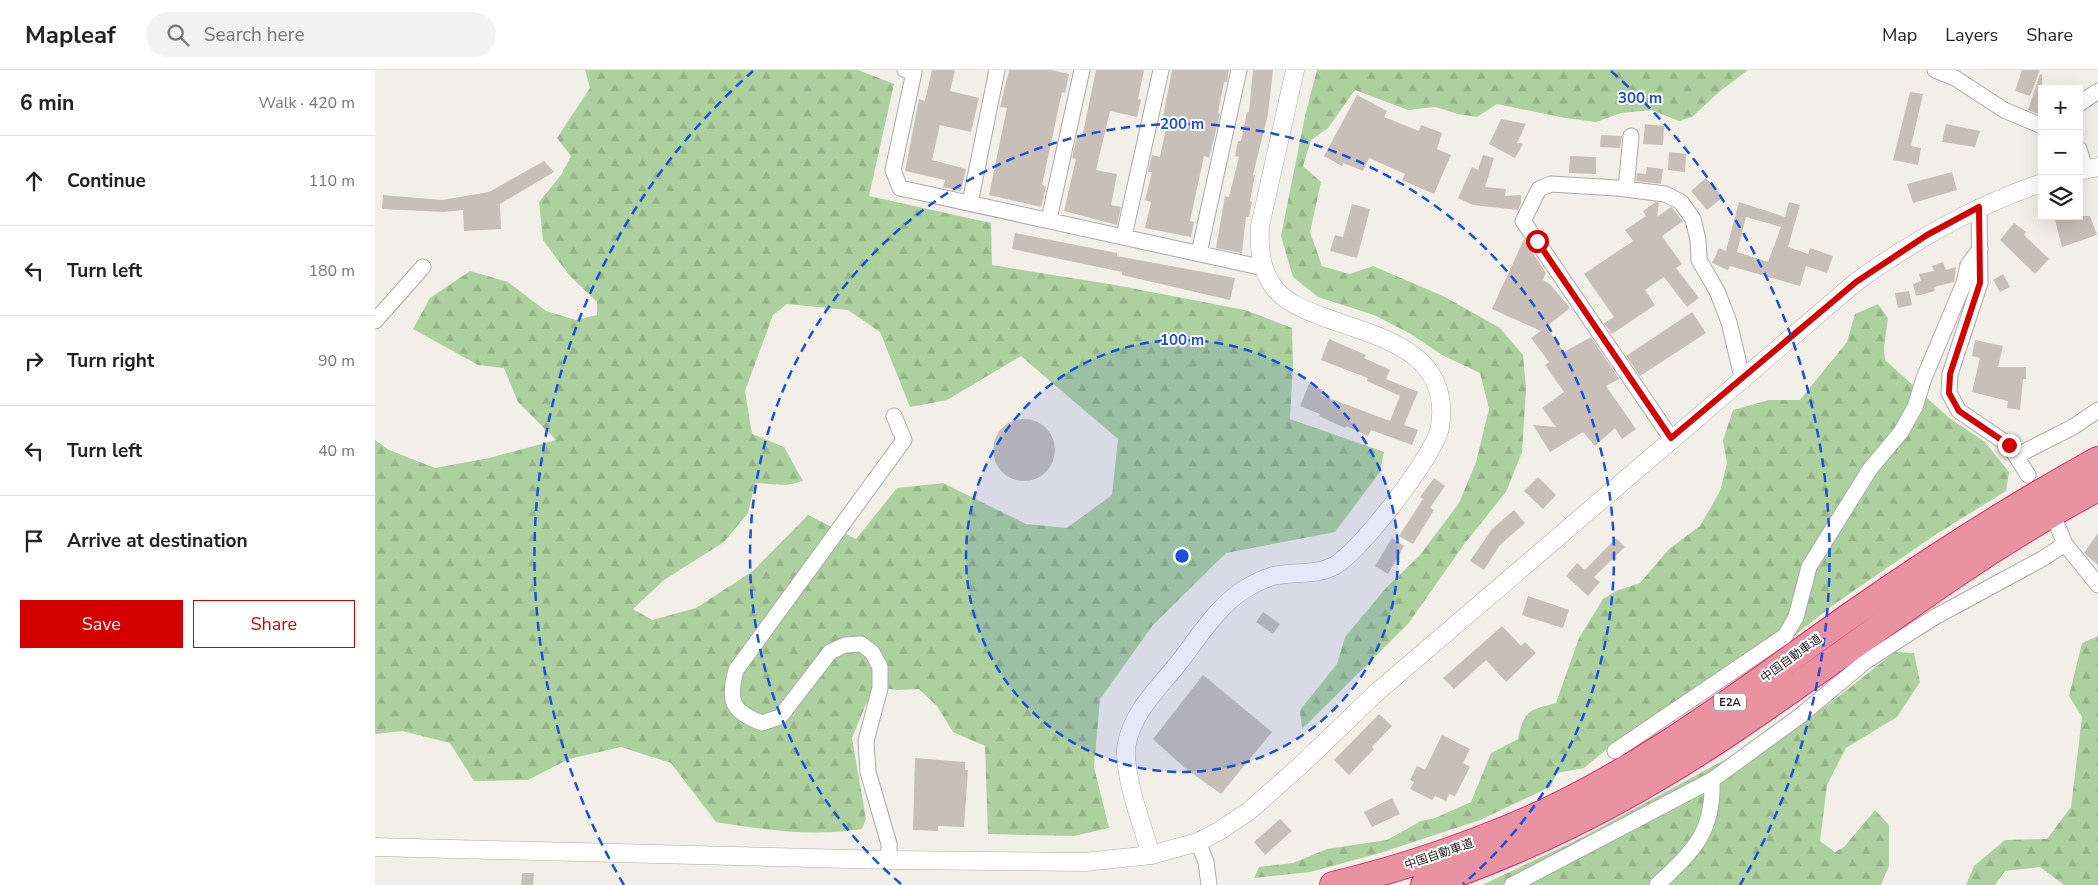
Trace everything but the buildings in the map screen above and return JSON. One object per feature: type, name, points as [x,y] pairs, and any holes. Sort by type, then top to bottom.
[{"type":"highway","name":"中国自動車道","points":[[1333,885],[1383,873],[1458,848],[1531,818],[1614,775],[1708,718],[1954,545],[2032,496],[2098,460]]},
{"type":"highway","name":"中国自動車道","points":[[1424,885],[1464,872],[1534,843],[1626,796],[1722,738],[1966,565],[2045,516],[2098,488]]},
{"type":"street","points":[[970,203],[997,70]]},
{"type":"street","points":[[1049,219],[1082,70]]},
{"type":"street","points":[[1124,236],[1161,70]]},
{"type":"street","points":[[1199,253],[1239,70]]},
{"type":"street","points":[[1151,855],[1126,756],[1129,736],[1141,711],[1217,615],[1243,590],[1274,576],[1319,572],[1335,565],[1349,555],[1365,538],[1429,454],[1440,429],[1440,394],[1433,377],[1416,355],[1392,343],[1301,309],[1285,299],[1273,286],[1264,268],[1259,248],[1260,226],[1295,70]]},
{"type":"street","points":[[1935,70],[1955,78],[2004,110],[2038,124]]},
{"type":"street","points":[[911,71],[893,170],[900,188],[1049,219],[1264,268]]},
{"type":"street","points":[[2083,101],[2098,91]]},
{"type":"street","points":[[1626,189],[1631,136]]},
{"type":"street","points":[[1671,438],[1523,221],[1539,189],[1551,184],[1626,189],[1665,194],[1681,202],[1693,219],[1698,240],[1699,260],[1717,291],[1729,322],[1742,377]]},
{"type":"street","points":[[375,847],[889,860],[1085,862],[1151,855],[1198,842],[1219,831],[1249,811],[1300,766],[1376,693],[1742,377],[1856,282],[1889,258],[1979,207],[2038,185]]},
{"type":"street","points":[[1979,207],[1980,283],[1950,374],[1949,393],[1959,411],[2009,445],[2029,475]]},
{"type":"street","points":[[1615,751],[1785,636],[1795,617],[1809,567],[1870,469],[1901,432],[1915,407],[1923,378],[1964,283],[1968,265],[1980,249]]},
{"type":"street","points":[[375,321],[423,267]]},
{"type":"street","points":[[2016,456],[2073,427],[2098,410]]},
{"type":"street","points":[[889,860],[889,844],[867,772],[865,741],[880,688],[880,668],[872,652],[861,644],[845,645],[830,652],[780,717],[762,723],[746,717],[734,706],[731,691],[736,670],[904,440],[894,416]]},
{"type":"street","points":[[2057,525],[2065,544],[2098,585]]},
{"type":"street","points":[[1512,885],[1712,780],[1800,716],[1866,661],[1933,618],[2042,559],[2065,544]]},
{"type":"street","points":[[1657,885],[1687,856],[1698,842],[1713,805],[1712,780]]},
{"type":"street","points":[[1198,842],[1206,862],[1209,885]]},
{"type":"green space","points":[[585,70],[858,70],[894,84],[869,196],[991,223],[992,265],[1115,285],[1245,310],[1292,328],[1293,363],[1290,419],[1384,452],[1380,472],[1335,532],[1226,553],[1153,625],[1100,699],[1094,767],[1109,828],[1074,836],[988,834],[985,746],[953,732],[937,706],[919,689],[897,690],[883,688],[866,704],[852,738],[866,819],[862,829],[843,831],[789,832],[716,822],[671,763],[621,747],[569,759],[528,780],[474,781],[450,743],[402,731],[375,734],[375,440],[389,450],[435,468],[489,458],[556,440],[518,402],[504,368],[478,365],[413,329],[430,298],[470,271],[508,282],[546,311],[576,320],[597,315],[597,302],[569,275],[543,240],[539,202],[561,175],[571,156],[557,138],[590,88]],"holes":[[[787,304],[848,310],[880,332],[910,407],[947,400],[1021,356],[1118,439],[1112,495],[1067,528],[1026,524],[943,483],[897,488],[856,539],[808,515],[753,571],[696,608],[652,620],[633,609],[664,580],[724,542],[748,513],[755,483],[787,485],[803,481],[784,447],[752,434],[745,391],[773,315]]]},
{"type":"green space","points":[[1317,70],[1748,70],[1719,92],[1692,117],[1679,121],[1652,110],[1621,113],[1596,122],[1565,118],[1497,104],[1477,117],[1435,107],[1408,110],[1355,90],[1328,128],[1311,140],[1303,166],[1321,182],[1310,232],[1322,266],[1349,274],[1373,266],[1443,296],[1500,328],[1523,355],[1526,389],[1522,452],[1506,492],[1465,543],[1408,624],[1302,729],[1300,710],[1337,664],[1345,637],[1386,588],[1420,555],[1459,503],[1476,462],[1489,409],[1480,373],[1442,355],[1411,334],[1374,315],[1318,297],[1293,277],[1281,236],[1305,116]]},
{"type":"green space","points":[[1878,304],[1888,318],[1884,347],[1885,360],[1948,417],[1985,442],[2009,472],[2006,491],[1935,535],[1833,605],[1764,660],[1702,698],[1624,735],[1584,768],[1557,773],[1550,787],[1480,820],[1380,853],[1310,872],[1254,878],[1259,867],[1293,863],[1327,849],[1387,840],[1421,821],[1435,818],[1471,802],[1491,753],[1518,739],[1520,729],[1529,713],[1556,703],[1579,638],[1603,599],[1616,591],[1640,583],[1669,549],[1700,526],[1720,491],[1727,463],[1723,440],[1733,410],[1769,400],[1800,400],[1847,342],[1855,314]]},
{"type":"green space","points":[[2098,636],[2098,885],[2064,885],[2040,867],[2005,871],[1995,885],[1966,885],[1974,866],[2005,840],[2047,839],[2071,807],[2082,717],[2069,696],[2082,643]]},
{"type":"green space","points":[[1895,652],[1914,653],[1920,682],[1897,717],[1846,748],[1827,785],[1820,841],[1835,852],[1844,847],[1875,810],[1889,825],[1889,866],[1881,885],[1482,885],[1579,839],[1726,759],[1759,753],[1830,703]]},
{"type":"route","points":[[1537,241],[1671,438],[1856,282],[1889,258],[1979,207],[1980,283],[1950,374],[1949,393],[1959,411],[1978,426],[2009,445]]}]
